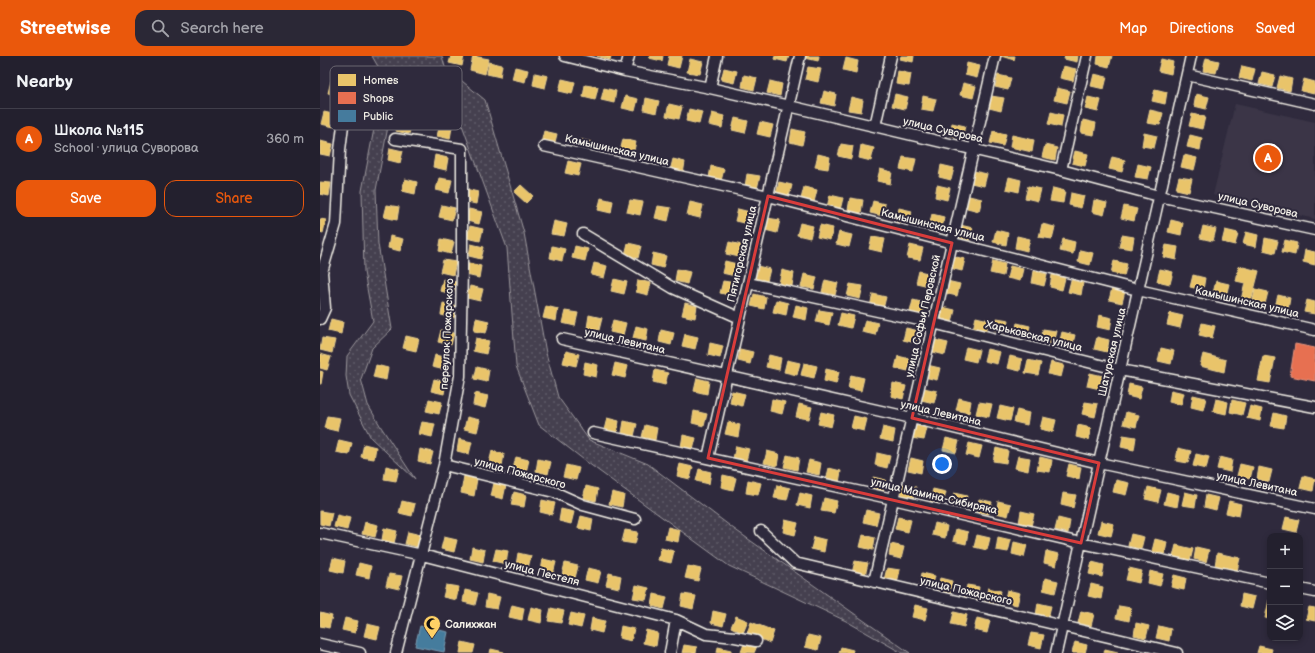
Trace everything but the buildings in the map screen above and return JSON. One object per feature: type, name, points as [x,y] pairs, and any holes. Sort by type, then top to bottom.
[{"type":"street","name":"улица Суворова","points":[[565,56],[625,71],[789,106],[1061,170],[1160,196],[1315,230]]},
{"type":"street","points":[[625,71],[629,56]]},
{"type":"street","points":[[710,88],[717,56]]},
{"type":"street","name":"Пятигорская улица","points":[[708,458],[800,56]]},
{"type":"street","points":[[875,126],[891,56]]},
{"type":"street","name":"улица Софьи Перовской","points":[[874,582],[995,56]]},
{"type":"street","points":[[1061,170],[1086,56]]},
{"type":"street","name":"Шатурская улица","points":[[1056,653],[1191,56]]},
{"type":"street","points":[[1187,75],[1315,104]]},
{"type":"street","points":[[320,319],[325,308],[322,272],[336,224],[342,130]]},
{"type":"street","name":"переулок Пожарского","points":[[395,139],[462,149],[460,376],[444,465],[396,653]]},
{"type":"street","name":"Камышинская улица","points":[[544,146],[768,196],[1138,290],[1315,330]]},
{"type":"street","points":[[583,234],[673,288],[740,318]]},
{"type":"street","name":"Харьковская улица","points":[[748,283],[933,323],[1120,370],[1315,407]]},
{"type":"street","name":"улица Левитана","points":[[562,339],[912,418],[1099,463],[1315,509]]},
{"type":"street","name":"улица Мамина-Сибиряка","points":[[593,433],[893,499],[1081,543],[1267,582]]},
{"type":"street","name":"улица Пожарского","points":[[444,465],[554,492],[583,505],[635,519]]},
{"type":"street","name":"улица Пожарского","points":[[761,531],[795,563],[1177,653]]},
{"type":"street","name":"улица Пестеля","points":[[320,534],[422,555],[676,620],[706,634],[756,641]]},
{"type":"street","points":[[1303,590],[1315,592]]},
{"type":"street","points":[[670,653],[676,620]]},
{"type":"street","points":[[320,644],[333,650],[360,653]]},
{"type":"highlighted area","points":[[768,196],[952,243],[912,418],[1099,463],[1081,543],[708,458]]},
{"type":"shaded area","points":[[372,56],[442,56],[445,66],[378,66]]},
{"type":"shaded area","points":[[462,81],[485,100],[524,233],[546,353],[558,397],[589,440],[648,464],[734,529],[910,653],[902,653],[846,621],[729,566],[588,463],[539,425],[516,366],[507,248],[462,125]]},
{"type":"shaded area","points":[[1235,104],[1315,122],[1315,219],[1213,195]]},
{"type":"shaded area","points":[[374,130],[387,130],[376,190],[378,244],[392,329],[372,348],[361,379],[368,405],[415,479],[371,438],[349,395],[346,376],[347,356],[373,321],[364,272],[362,191]]},
{"type":"place","name":"Школа №115","points":[[1268,158]]},
{"type":"place","name":"Салихжан","points":[[432,639]]}]
